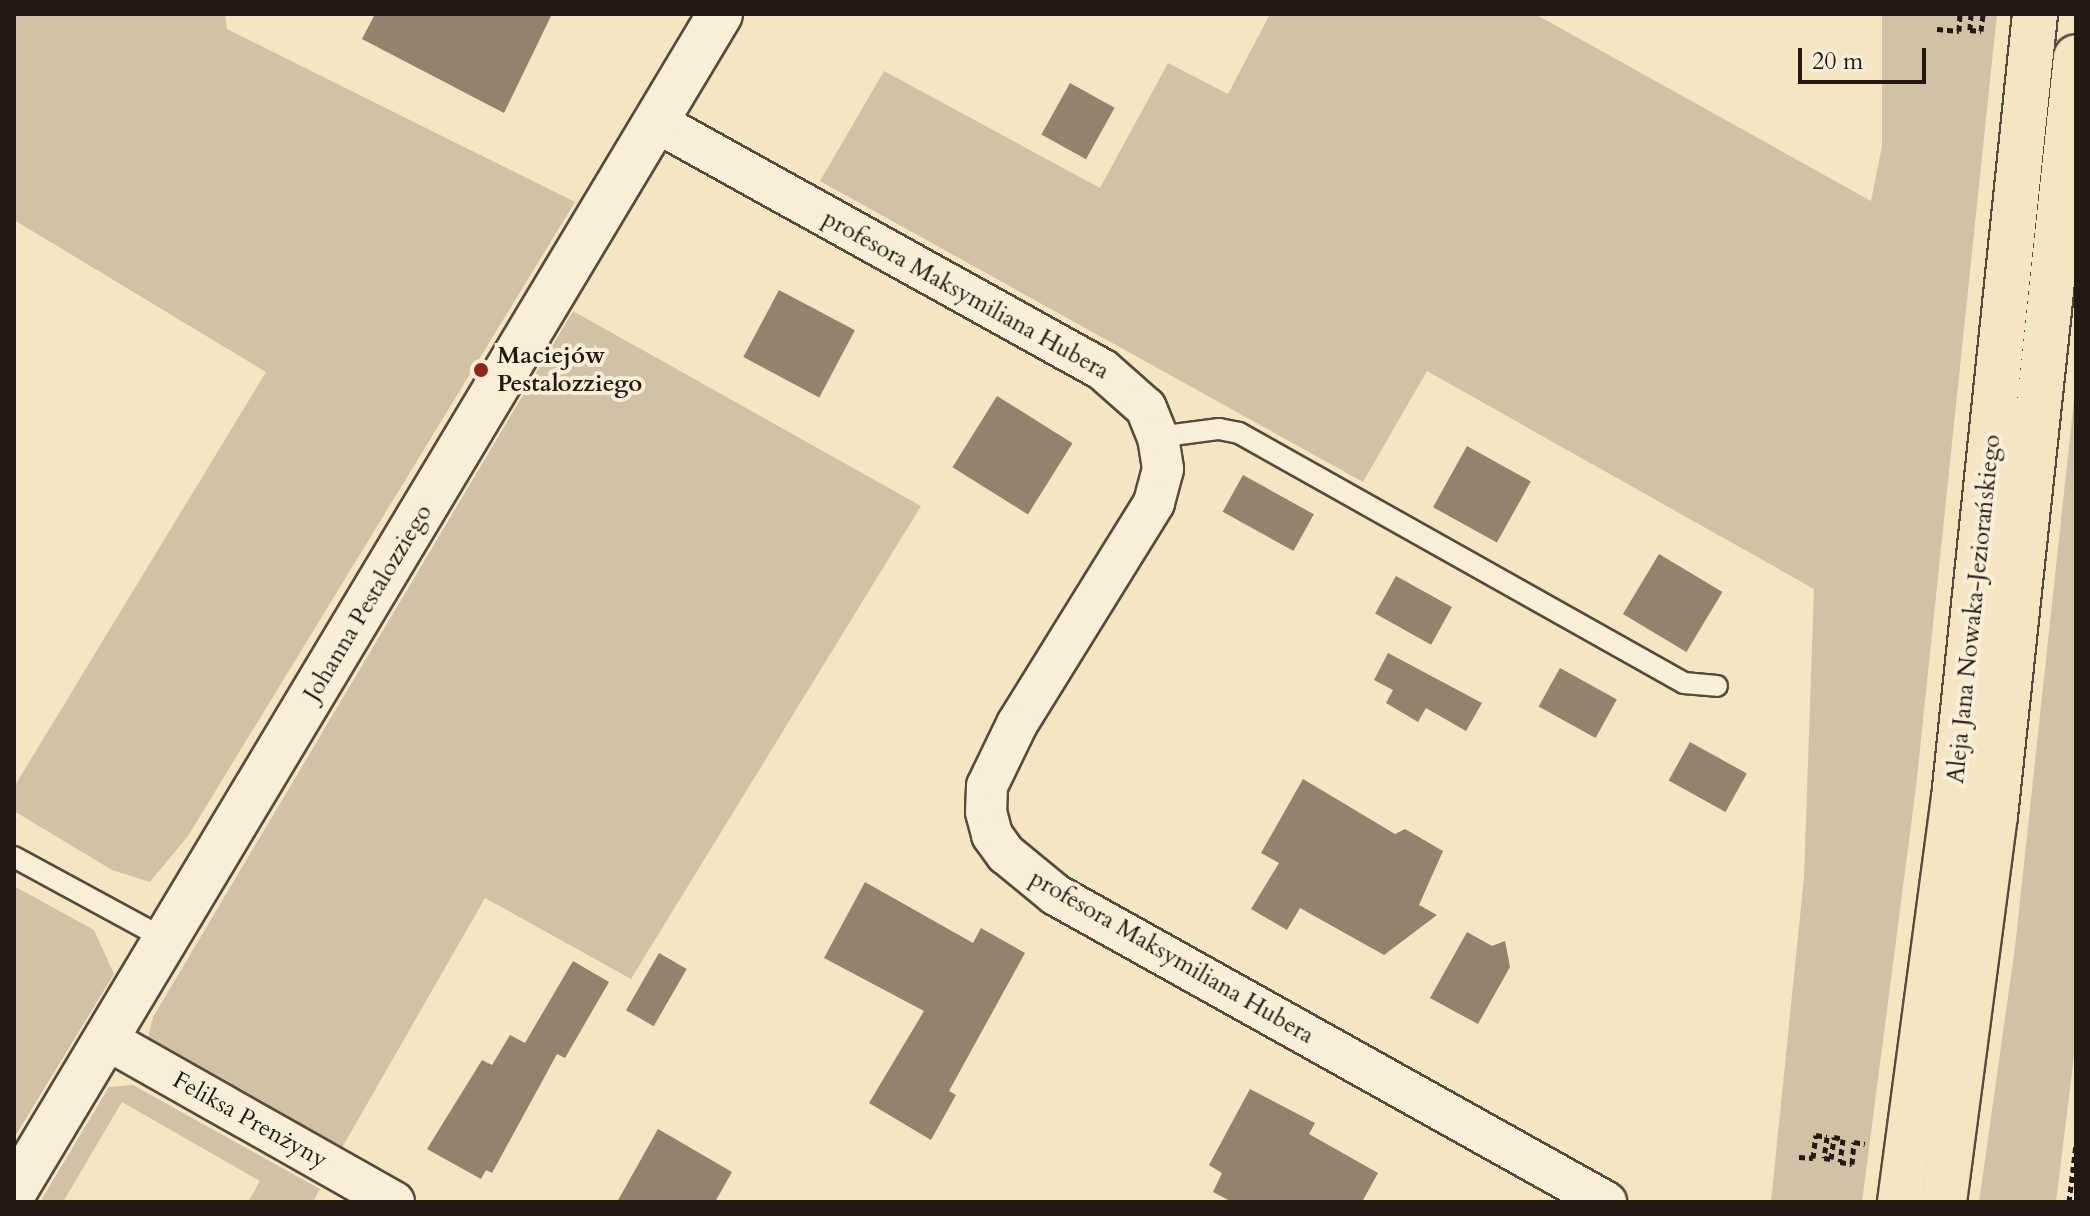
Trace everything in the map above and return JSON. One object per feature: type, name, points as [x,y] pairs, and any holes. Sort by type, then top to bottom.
[{"type":"main road","name":"Aleja Jana Nowaka-Jeziorańskiego","points":[[1900,1202],[1954,798],[2035,14]]},
{"type":"main road","name":"Aleja Jana Nowaka-Jeziorańskiego","points":[[1944,1202],[1995,816],[2076,57]]},
{"type":"street","name":"Johanna Pestalozziego","points":[[14,1192],[720,14]]},
{"type":"street","name":"profesora Maksymiliana Hubera","points":[[656,122],[1103,370],[1146,408],[1158,437],[1163,469],[1154,503],[998,758],[987,786],[986,812],[992,835],[1027,875],[1056,895],[1606,1202]]},
{"type":"street","name":"Feliksa Prenżyny","points":[[106,1039],[394,1202]]},
{"type":"lane","points":[[1158,437],[1219,429],[1239,433],[1684,683],[1717,686]]},
{"type":"lane","points":[[14,857],[165,939]]},
{"type":"path","points":[[1937,29],[1959,31],[1960,14]]},
{"type":"path","points":[[1971,14],[1970,30],[1981,31],[1983,14]]},
{"type":"path","points":[[1799,1157],[1813,1158],[1816,1135],[1827,1137],[1824,1158],[1831,1159],[1834,1137],[1843,1139],[1840,1162],[1852,1164],[1854,1142],[1870,1144]]},
{"type":"path","points":[[2069,1202],[2076,1144]]},
{"type":"shaded area","points":[[14,14],[225,14],[227,29],[575,202],[188,836],[150,882],[112,870],[14,811],[14,787],[266,372],[14,220]]},
{"type":"shaded area","points":[[1270,14],[1535,14],[1871,201],[1882,146],[1882,14],[1997,14],[1916,787],[1862,1202],[1771,1202],[1804,877],[1814,589],[1427,371],[1363,482],[820,181],[884,71],[1100,188],[1168,63],[1228,94]]},
{"type":"shaded area","points":[[573,311],[921,506],[631,979],[485,898],[339,1153],[147,1042],[153,1017]]},
{"type":"shaded area","points":[[2076,381],[2076,1040],[2056,1202],[1979,1202],[2015,947]]},
{"type":"shaded area","points":[[14,886],[94,930],[114,974],[14,1138]]},
{"type":"shaded area","points":[[133,1085],[320,1189],[313,1202],[248,1202],[260,1181],[122,1102],[63,1202],[40,1202],[109,1087]]},
{"type":"building","points":[[375,14],[552,14],[504,113],[362,39]]},
{"type":"building","points":[[1070,83],[1115,108],[1086,159],[1041,135]]},
{"type":"building","points":[[779,290],[855,330],[819,397],[743,357]]},
{"type":"building","points":[[997,396],[1072,443],[1028,514],[952,467]]},
{"type":"building","points":[[1467,446],[1531,481],[1497,543],[1433,507]]},
{"type":"building","points":[[1243,475],[1314,514],[1293,551],[1223,512]]},
{"type":"building","points":[[1659,554],[1722,592],[1686,652],[1623,614]]},
{"type":"building","points":[[1396,576],[1452,607],[1431,645],[1375,614]]},
{"type":"building","points":[[1388,653],[1482,703],[1466,731],[1426,708],[1418,722],[1386,703],[1393,690],[1374,680]]},
{"type":"building","points":[[1560,668],[1617,700],[1596,738],[1539,706]]},
{"type":"building","points":[[1690,742],[1747,774],[1726,812],[1669,780]]},
{"type":"building","points":[[1303,779],[1395,834],[1405,829],[1443,851],[1419,905],[1437,915],[1384,955],[1300,908],[1287,930],[1251,909],[1279,863],[1261,853]]},
{"type":"building","points":[[865,882],[973,943],[981,928],[1025,953],[949,1091],[956,1095],[931,1140],[869,1103],[924,1011],[824,958]]},
{"type":"building","points":[[1467,932],[1492,946],[1505,941],[1510,967],[1478,1024],[1430,998]]},
{"type":"building","points":[[659,953],[687,969],[654,1026],[626,1010]]},
{"type":"building","points":[[573,961],[609,982],[565,1058],[557,1054],[492,1173],[486,1170],[481,1179],[427,1149],[482,1060],[492,1065],[510,1035],[525,1043]]},
{"type":"building","points":[[1250,1089],[1315,1123],[1309,1134],[1378,1173],[1362,1202],[1232,1202],[1213,1192],[1222,1173],[1209,1165]]},
{"type":"building","points":[[658,1129],[732,1172],[715,1202],[617,1202]]},
{"type":"place","name":"Maciejów Pestalozziego","points":[[481,370]]}]
